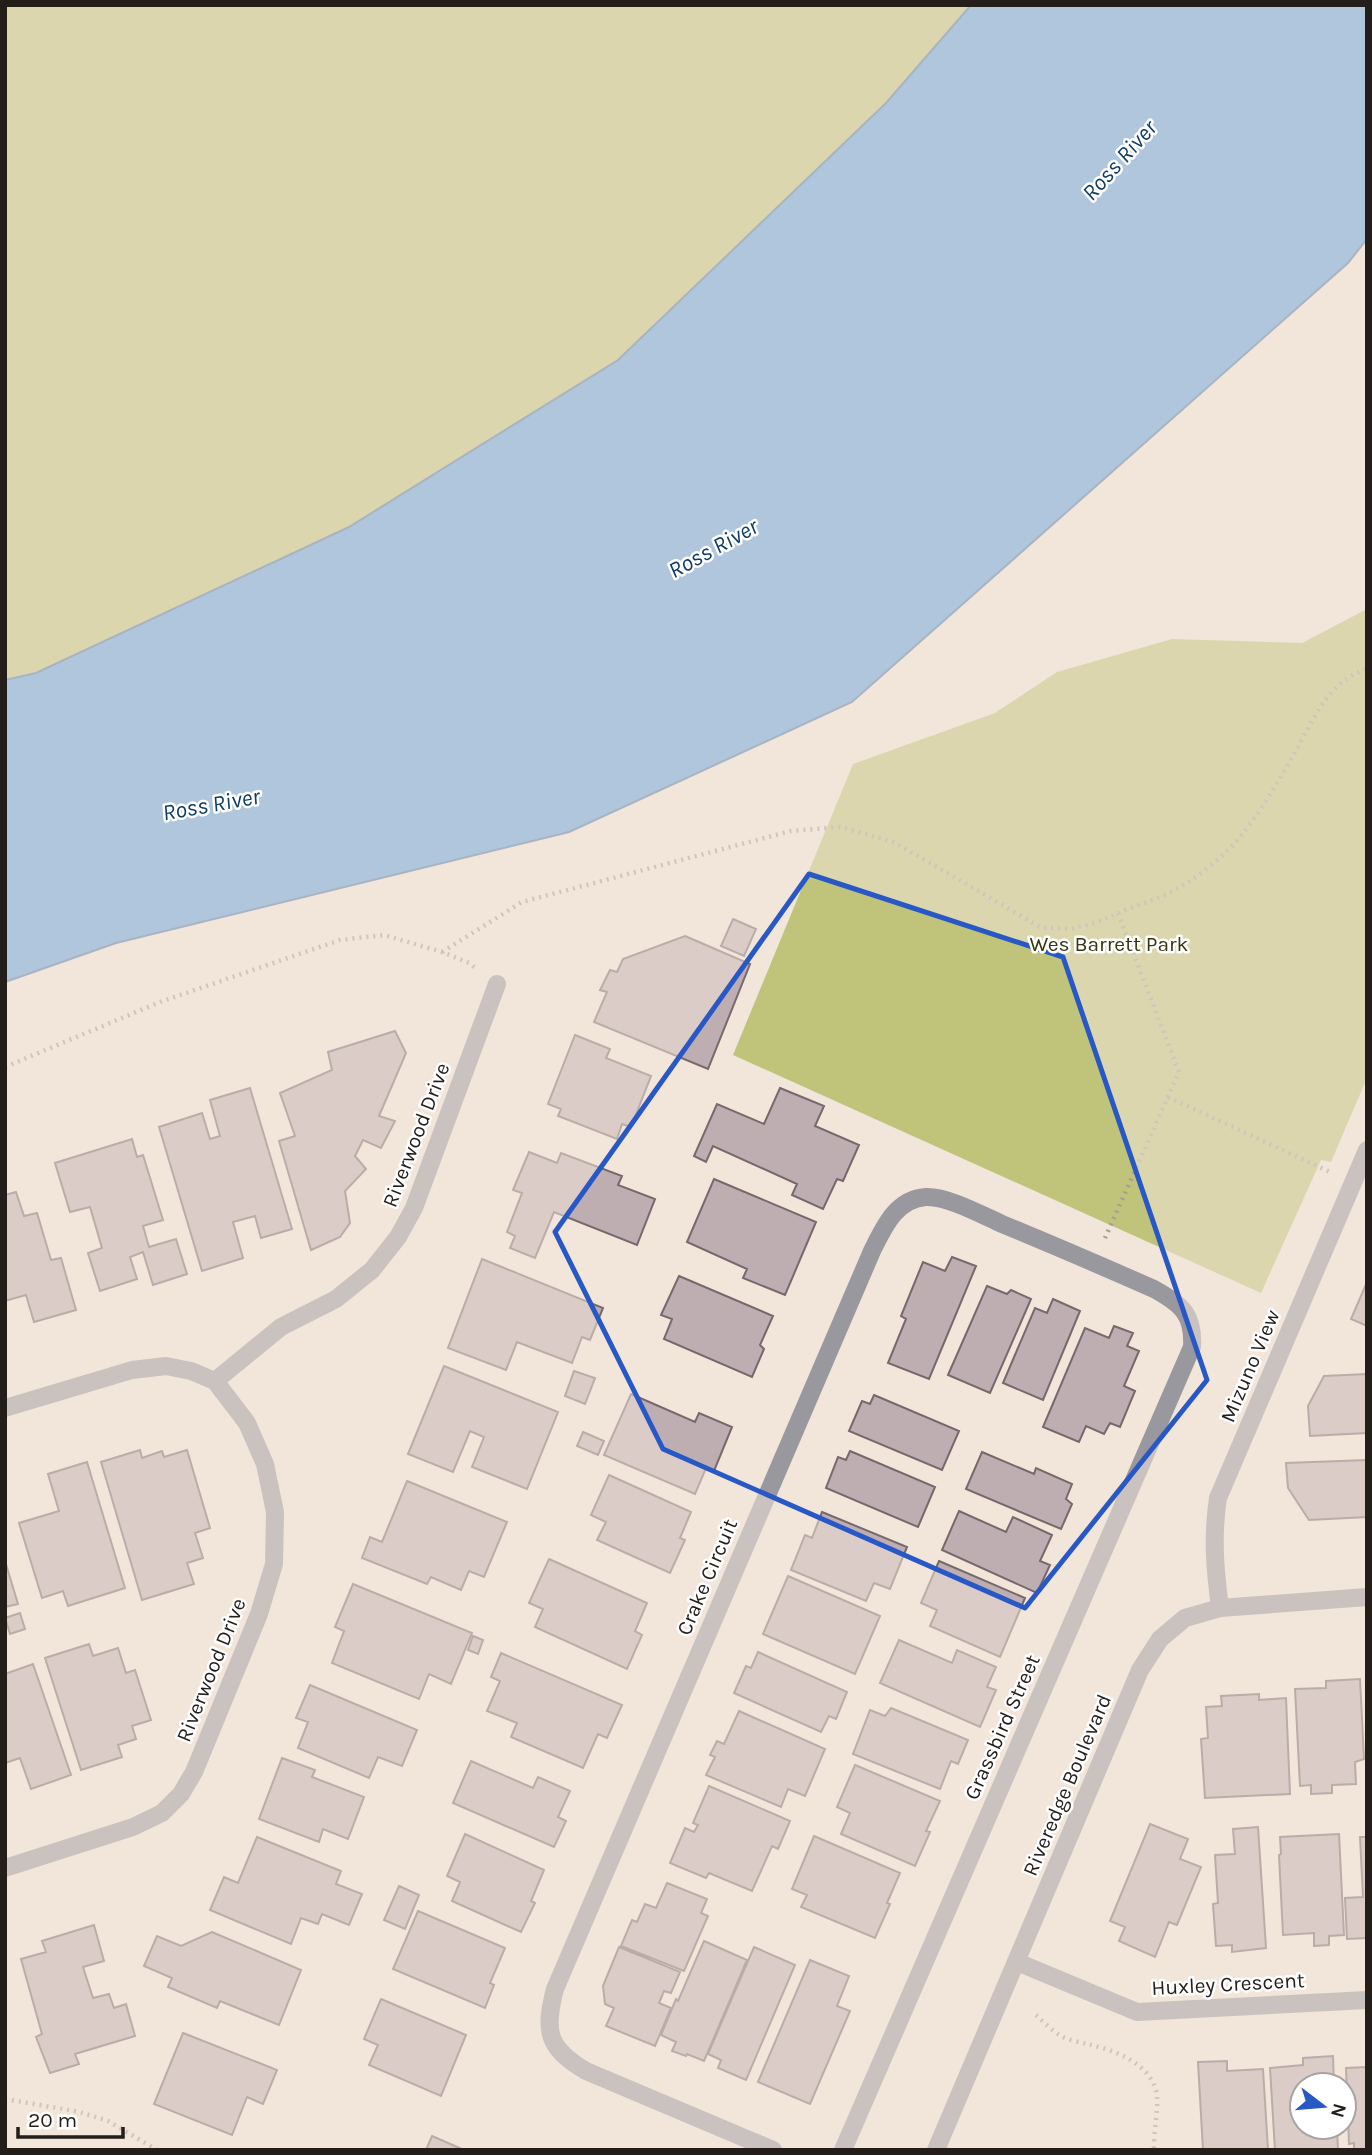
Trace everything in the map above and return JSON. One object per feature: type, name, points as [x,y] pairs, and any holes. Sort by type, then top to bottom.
[{"type":"street","name":"Riverwood Drive","points":[[5,1868],[133,1827],[162,1813],[181,1794],[194,1772],[259,1614],[274,1564],[275,1512],[265,1464],[247,1423],[215,1381],[281,1327],[336,1299],[372,1270],[398,1237],[414,1209],[497,984]]},
{"type":"street","name":"Mizuno View","points":[[1220,1608],[1214,1527],[1218,1498],[1367,1150]]},
{"type":"street","name":"Crake Circuit","points":[[773,2150],[586,2071],[568,2060],[556,2047],[549,2030],[549,2013],[555,1989],[876,1242],[886,1223],[898,1209],[911,1201],[927,1197],[945,1200],[1154,1289],[1173,1299],[1191,1321]]},
{"type":"street","name":"Grassbird Street","points":[[843,2150],[1187,1361],[1192,1347],[1191,1321]]},
{"type":"street","points":[[5,1408],[132,1370],[166,1366],[191,1371],[215,1381]]},
{"type":"street","name":"Riveredge Boulevard","points":[[936,2150],[1140,1670],[1160,1639],[1185,1618],[1220,1608],[1367,1597]]},
{"type":"street","name":"Huxley Crescent","points":[[1017,1962],[1138,2012],[1367,2000]]},
{"type":"path","points":[[442,952],[522,902],[791,831],[840,827],[894,842],[1042,928],[1072,929],[1098,922],[1182,886],[1226,852],[1260,810],[1293,757],[1315,714],[1333,689],[1353,673],[1367,669]]},
{"type":"path","points":[[1093,1233],[1105,1239],[1179,1072],[1118,913]]},
{"type":"path","points":[[5,1067],[160,1002],[340,940],[384,935],[469,963],[497,984]]},
{"type":"path","points":[[1168,1097],[1354,1181]]},
{"type":"path","points":[[1036,2015],[1062,2037],[1106,2049],[1129,2059],[1149,2077],[1156,2091],[1154,2150]]},
{"type":"path","points":[[5,2099],[80,2112],[108,2121],[157,2150]]},
{"type":"highlighted area","points":[[809,874],[1063,957],[1207,1380],[1025,1608],[663,1449],[555,1232]]},
{"type":"green space","points":[[5,5],[971,5],[886,103],[618,360],[349,527],[36,673],[5,680]]},
{"type":"green space","name":"Wes Barrett Park","points":[[1367,609],[1367,1078],[1331,1162],[1321,1160],[1261,1293],[733,1055],[853,764],[995,713],[1057,672],[1172,639],[1302,643]]},
{"type":"water","name":"Ross River","points":[[971,5],[1367,5],[1367,239],[1348,263],[852,702],[569,832],[116,943],[5,982],[5,680],[36,673],[349,527],[618,360],[886,103]]},
{"type":"building","points":[[733,919],[756,929],[744,956],[721,946]]},
{"type":"building","points":[[685,936],[750,964],[708,1069],[594,1022],[607,992],[600,990],[610,970],[617,972],[623,959]]},
{"type":"building","points":[[395,1031],[406,1053],[379,1116],[395,1121],[381,1148],[363,1140],[355,1156],[366,1169],[345,1191],[350,1223],[340,1237],[311,1250],[279,1141],[295,1136],[280,1093],[332,1070],[328,1052]]},
{"type":"building","points":[[575,1035],[610,1049],[606,1058],[651,1076],[631,1127],[622,1124],[617,1139],[558,1116],[561,1109],[548,1104]]},
{"type":"building","points":[[250,1088],[292,1229],[261,1238],[255,1216],[233,1222],[243,1258],[202,1271],[159,1127],[202,1113],[210,1139],[220,1136],[210,1100]]},
{"type":"building","points":[[780,1088],[824,1106],[815,1126],[859,1145],[843,1181],[837,1179],[823,1209],[792,1195],[797,1184],[713,1146],[706,1162],[694,1156],[717,1104],[764,1124]]},
{"type":"building","points":[[132,1139],[137,1157],[143,1155],[163,1220],[143,1226],[149,1247],[176,1239],[187,1274],[153,1285],[143,1252],[130,1257],[137,1279],[100,1291],[88,1253],[102,1248],[90,1207],[70,1212],[55,1163]]},
{"type":"building","points":[[529,1152],[557,1163],[561,1153],[622,1176],[618,1185],[655,1199],[637,1245],[554,1212],[535,1258],[510,1248],[515,1236],[507,1232],[522,1193],[513,1190]]},
{"type":"building","points":[[714,1179],[816,1222],[785,1295],[743,1278],[747,1269],[687,1242]]},
{"type":"building","points":[[16,1192],[24,1216],[37,1213],[51,1260],[61,1258],[76,1310],[34,1322],[26,1295],[5,1301],[5,1195]]},
{"type":"building","points":[[952,1257],[976,1266],[929,1379],[888,1363],[906,1319],[901,1316],[923,1262],[945,1271]]},
{"type":"building","points":[[482,1259],[603,1308],[590,1340],[582,1337],[572,1363],[517,1342],[506,1370],[448,1348]]},
{"type":"building","points":[[679,1276],[773,1316],[760,1345],[764,1349],[752,1377],[664,1339],[672,1319],[661,1315]]},
{"type":"building","points":[[1367,1282],[1367,1326],[1351,1319]]},
{"type":"building","points":[[987,1286],[1007,1294],[1011,1290],[1031,1299],[990,1393],[948,1375]]},
{"type":"building","points":[[1053,1299],[1080,1311],[1043,1400],[1003,1383],[1035,1308],[1047,1313]]},
{"type":"building","points":[[1114,1326],[1133,1333],[1127,1346],[1139,1351],[1124,1386],[1135,1391],[1120,1427],[1110,1423],[1104,1434],[1086,1426],[1079,1442],[1043,1427],[1085,1328],[1109,1338]]},
{"type":"building","points":[[444,1366],[558,1412],[527,1489],[472,1467],[484,1437],[470,1431],[453,1472],[408,1454]]},
{"type":"building","points":[[574,1371],[595,1378],[585,1404],[565,1396]]},
{"type":"building","points":[[1367,1374],[1367,1433],[1310,1436],[1308,1406],[1324,1376]]},
{"type":"building","points":[[631,1394],[695,1422],[699,1413],[732,1427],[714,1471],[706,1468],[695,1494],[604,1455]]},
{"type":"building","points":[[874,1395],[959,1431],[942,1470],[849,1431],[862,1401],[870,1404]]},
{"type":"building","points":[[583,1432],[604,1441],[598,1455],[577,1446]]},
{"type":"building","points":[[140,1450],[142,1458],[162,1451],[164,1457],[187,1450],[210,1528],[195,1533],[203,1558],[187,1563],[194,1584],[142,1600],[101,1462]]},
{"type":"building","points":[[850,1451],[935,1487],[918,1527],[826,1488],[838,1457],[846,1460]]},
{"type":"building","points":[[982,1452],[1034,1474],[1036,1468],[1072,1484],[1066,1499],[1072,1504],[1061,1529],[966,1489]]},
{"type":"building","points":[[1367,1460],[1367,1517],[1309,1520],[1288,1488],[1286,1463]]},
{"type":"building","points":[[87,1462],[125,1588],[68,1606],[63,1591],[42,1598],[19,1523],[59,1511],[48,1474]]},
{"type":"building","points":[[609,1475],[691,1512],[680,1538],[685,1540],[670,1573],[597,1540],[606,1522],[591,1515]]},
{"type":"building","points":[[407,1481],[507,1522],[484,1577],[469,1571],[461,1590],[431,1577],[427,1584],[362,1558],[370,1537],[382,1542]]},
{"type":"building","points":[[959,1511],[1006,1532],[1013,1517],[1052,1535],[1040,1561],[1050,1565],[1037,1593],[942,1550]]},
{"type":"building","points":[[822,1512],[907,1547],[890,1589],[874,1583],[866,1601],[791,1570],[805,1535],[812,1538]]},
{"type":"building","points":[[549,1559],[647,1603],[635,1631],[642,1635],[627,1669],[535,1627],[543,1609],[529,1603]]},
{"type":"building","points":[[5,1561],[18,1604],[5,1607]]},
{"type":"building","points":[[939,1561],[1025,1598],[1000,1657],[930,1626],[937,1610],[921,1603]]},
{"type":"building","points":[[788,1576],[880,1616],[855,1674],[763,1634]]},
{"type":"building","points":[[353,1584],[472,1633],[451,1684],[429,1674],[419,1699],[332,1663],[344,1631],[335,1627]]},
{"type":"building","points":[[20,1613],[25,1629],[10,1634],[5,1618]]},
{"type":"building","points":[[473,1636],[483,1640],[478,1654],[468,1650]]},
{"type":"building","points":[[899,1640],[952,1663],[957,1650],[996,1667],[987,1687],[996,1690],[980,1727],[880,1683]]},
{"type":"building","points":[[89,1644],[93,1656],[118,1648],[126,1673],[135,1670],[151,1720],[132,1726],[136,1739],[118,1745],[122,1757],[81,1770],[45,1658]]},
{"type":"building","points":[[758,1652],[847,1692],[836,1719],[829,1716],[821,1732],[734,1693],[746,1666],[751,1668]]},
{"type":"building","points":[[501,1653],[622,1705],[607,1738],[598,1734],[583,1768],[511,1737],[517,1723],[487,1711],[500,1681],[491,1677]]},
{"type":"building","points":[[33,1664],[71,1775],[31,1789],[20,1758],[5,1763],[5,1674]]},
{"type":"building","points":[[1360,1679],[1364,1759],[1355,1762],[1356,1784],[1332,1785],[1332,1793],[1311,1794],[1311,1785],[1300,1786],[1295,1689],[1326,1688],[1326,1681]]},
{"type":"building","points":[[310,1685],[417,1730],[402,1766],[378,1757],[369,1778],[298,1748],[308,1722],[296,1718]]},
{"type":"building","points":[[1259,1694],[1259,1700],[1286,1698],[1290,1794],[1205,1798],[1201,1739],[1208,1738],[1206,1707],[1222,1706],[1221,1696]]},
{"type":"building","points":[[891,1708],[968,1740],[958,1764],[951,1761],[940,1789],[853,1754],[870,1710],[885,1716]]},
{"type":"building","points":[[739,1711],[825,1749],[805,1796],[788,1789],[781,1807],[706,1775],[715,1757],[710,1755],[717,1741],[724,1744]]},
{"type":"building","points":[[282,1758],[315,1770],[312,1777],[364,1797],[348,1839],[323,1829],[319,1842],[259,1819]]},
{"type":"building","points":[[471,1761],[533,1788],[538,1777],[570,1791],[558,1817],[566,1821],[554,1847],[453,1803]]},
{"type":"building","points":[[855,1765],[940,1801],[926,1831],[930,1832],[915,1866],[841,1834],[850,1813],[837,1807]]},
{"type":"building","points":[[709,1786],[790,1821],[778,1849],[772,1846],[752,1891],[709,1873],[706,1878],[670,1863],[685,1828],[694,1832],[698,1825],[693,1823]]},
{"type":"building","points":[[1150,1824],[1188,1839],[1180,1859],[1201,1867],[1177,1925],[1169,1922],[1155,1957],[1119,1941],[1125,1927],[1110,1921]]},
{"type":"building","points":[[1258,1827],[1266,1948],[1232,1952],[1232,1945],[1216,1946],[1213,1904],[1218,1903],[1215,1855],[1235,1854],[1233,1829]]},
{"type":"building","points":[[465,1834],[544,1870],[531,1901],[535,1903],[521,1932],[452,1901],[460,1882],[447,1876]]},
{"type":"building","points":[[1339,1834],[1344,1935],[1329,1936],[1329,1945],[1314,1946],[1314,1933],[1283,1935],[1280,1837]]},
{"type":"building","points":[[814,1836],[900,1873],[875,1938],[801,1907],[807,1895],[792,1889]]},
{"type":"building","points":[[257,1837],[341,1871],[336,1884],[362,1894],[349,1925],[322,1914],[318,1924],[301,1918],[291,1944],[210,1910],[224,1877],[238,1883]]},
{"type":"building","points":[[1360,1837],[1367,1837],[1367,1938],[1347,1939],[1345,1898],[1363,1897]]},
{"type":"building","points":[[667,1883],[707,1899],[701,1913],[708,1916],[684,1971],[621,1946],[632,1920],[637,1922],[645,1904],[656,1908]]},
{"type":"building","points":[[399,1886],[419,1895],[405,1929],[384,1920]]},
{"type":"building","points":[[418,1911],[505,1948],[490,1983],[494,1985],[485,2008],[393,1969]]},
{"type":"building","points":[[94,1925],[104,1961],[83,1967],[93,1998],[109,1994],[114,2008],[126,2004],[135,2036],[75,2054],[79,2064],[50,2073],[36,2037],[42,2034],[21,1959],[46,1952],[42,1941]]},
{"type":"building","points":[[212,1932],[301,1970],[279,2025],[220,2001],[217,2008],[168,1987],[172,1978],[144,1966],[157,1936],[181,1946]]},
{"type":"building","points":[[704,1941],[747,1960],[704,2061],[672,2051],[676,2042],[661,2035]]},
{"type":"building","points":[[619,1947],[680,1972],[671,1993],[664,1991],[659,2003],[671,2008],[655,2046],[606,2026],[614,2008],[605,2004],[603,1986]]},
{"type":"building","points":[[754,1947],[795,1965],[746,2080],[718,2068],[721,2060],[708,2054]]},
{"type":"building","points":[[810,1960],[849,1976],[837,2006],[850,2011],[810,2104],[758,2082]]},
{"type":"building","points":[[381,1999],[466,2035],[441,2096],[369,2065],[378,2045],[364,2039]]},
{"type":"building","points":[[183,2033],[277,2070],[263,2104],[247,2097],[232,2135],[154,2104]]},
{"type":"building","points":[[1333,2056],[1334,2071],[1288,2071],[1288,2141],[1338,2141],[1338,2150],[1275,2150],[1270,2068],[1303,2065],[1303,2058]]},
{"type":"building","points":[[1227,2061],[1227,2071],[1263,2069],[1268,2150],[1203,2150],[1198,2062]]},
{"type":"building","points":[[1367,2067],[1367,2150],[1354,2150],[1354,2143],[1349,2144],[1349,2141],[1358,2141],[1358,2071],[1346,2071],[1346,2068]]},
{"type":"building","points":[[432,2136],[464,2150],[426,2150]]}]
